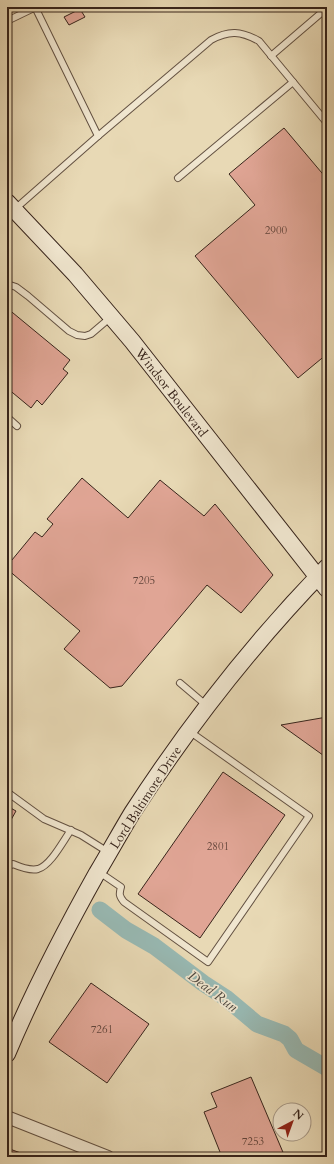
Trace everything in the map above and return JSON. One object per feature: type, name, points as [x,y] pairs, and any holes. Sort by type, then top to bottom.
[{"type":"main road","name":"Windsor Boulevard","points":[[9,209],[75,274],[132,341],[324,578]]},
{"type":"main road","name":"Lord Baltimore Drive","points":[[7,1054],[58,945],[132,814],[189,731],[273,626],[324,578]]},
{"type":"street","points":[[7,1117],[108,1157]]},
{"type":"lane","points":[[7,20],[35,7],[98,136]]},
{"type":"lane","points":[[271,56],[327,8]]},
{"type":"lane","points":[[9,209],[211,40],[220,35],[231,32],[242,33],[259,41],[327,122]]},
{"type":"lane","points":[[178,178],[293,82]]},
{"type":"lane","points":[[7,284],[16,287],[77,335],[85,336],[91,334],[111,317]]},
{"type":"lane","points":[[7,417],[17,426]]},
{"type":"lane","points":[[180,683],[208,706]]},
{"type":"lane","points":[[98,872],[121,887],[119,893],[124,902],[208,962],[308,816],[189,731]]},
{"type":"lane","points":[[7,792],[44,819],[81,835],[109,853]]},
{"type":"lane","points":[[9,864],[27,869],[37,869],[46,864],[71,830]]},
{"type":"building","points":[[80,9],[85,17],[69,25],[64,17]]},
{"type":"building","points":[[284,128],[327,179],[327,354],[298,378],[195,256],[255,205],[229,174]]},
{"type":"building","points":[[7,308],[70,360],[63,369],[68,373],[42,405],[37,400],[31,408],[7,388]]},
{"type":"building","points":[[82,478],[128,518],[160,480],[204,516],[215,504],[273,575],[241,613],[207,585],[122,686],[110,688],[64,649],[80,631],[7,569],[7,566],[35,532],[42,537],[53,524],[47,519]]},
{"type":"building","points":[[327,717],[327,758],[281,725]]},
{"type":"building","points":[[223,772],[285,815],[200,938],[138,894]]},
{"type":"building","points":[[7,806],[16,811],[7,827]]},
{"type":"building","points":[[91,983],[149,1024],[107,1083],[49,1042]]},
{"type":"building","points":[[251,1077],[272,1126],[272,1142],[279,1142],[285,1157],[222,1157],[204,1112],[217,1107],[211,1093]]},
{"type":"building","points":[[7,1148],[29,1156],[29,1157],[7,1157]]},
{"type":"waterway","name":"Dead Run","points":[[100,910],[126,930],[154,946],[203,983],[226,998],[257,1024],[284,1034],[290,1039],[296,1050],[327,1068]]}]
